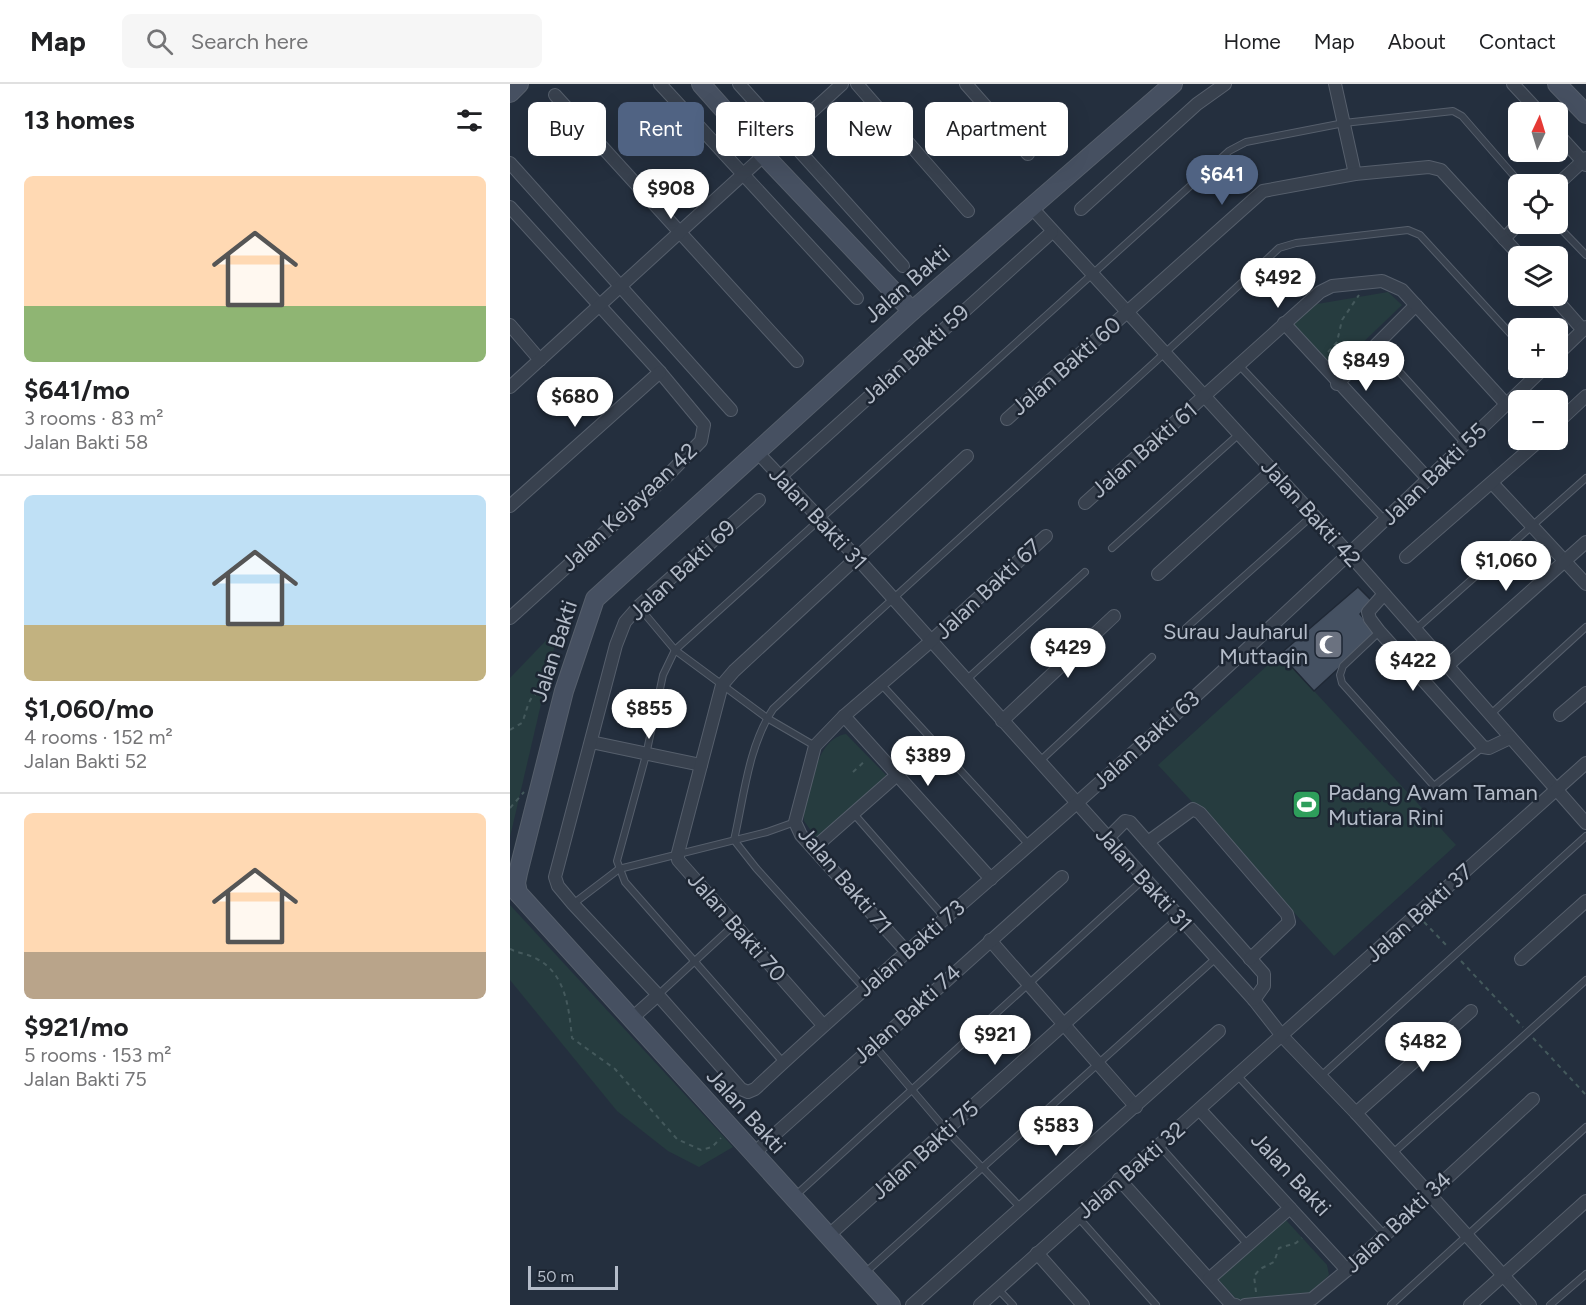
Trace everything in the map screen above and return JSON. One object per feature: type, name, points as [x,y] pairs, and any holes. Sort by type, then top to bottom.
[{"type":"street","points":[[510,93],[519,84]]},
{"type":"street","points":[[660,84],[857,298]]},
{"type":"street","points":[[701,84],[717,102]]},
{"type":"street","points":[[739,84],[755,102]]},
{"type":"street","points":[[815,109],[842,84]]},
{"type":"street","points":[[857,84],[969,211]]},
{"type":"street","points":[[966,84],[982,102]]},
{"type":"street","points":[[1081,209],[1197,104],[1225,84]]},
{"type":"street","points":[[1335,84],[1355,174]]},
{"type":"street","points":[[1514,84],[1530,102]]},
{"type":"street","points":[[1557,84],[1586,114]]},
{"type":"street","name":"Jalan Bakti","points":[[891,1305],[518,893],[516,883],[564,692],[595,599],[912,311],[1032,208],[1165,87]]},
{"type":"street","points":[[555,95],[797,361]]},
{"type":"street","points":[[1568,144],[1585,161],[1568,176]]},
{"type":"street","points":[[510,387],[763,156]]},
{"type":"street","points":[[765,156],[912,311]]},
{"type":"street","points":[[804,156],[903,266]]},
{"type":"street","points":[[510,163],[731,410]]},
{"type":"street","name":"Jalan Bakti 60","points":[[1007,419],[1263,190],[1355,174],[1429,167],[1441,170],[1504,239]]},
{"type":"street","name":"Jalan Kejayaan 42","points":[[510,207],[599,308],[660,372],[704,425],[701,441],[633,508],[510,618]]},
{"type":"street","name":"Jalan Bakti 42","points":[[1032,208],[1126,314],[1350,555],[1586,823]]},
{"type":"street","name":"Jalan Bakti 59","points":[[780,477],[1052,232]]},
{"type":"street","points":[[1509,234],[1504,239],[1511,246]]},
{"type":"street","name":"Jalan Bakti 61","points":[[1085,503],[1284,323],[1320,292],[1332,286],[1382,281],[1402,290],[1506,404]]},
{"type":"street","points":[[1337,384],[1416,305]]},
{"type":"street","points":[[1563,306],[1584,328],[1568,344]]},
{"type":"street","points":[[1284,323],[1337,384],[1428,480]]},
{"type":"street","points":[[510,326],[540,360]]},
{"type":"street","points":[[510,506],[660,372]]},
{"type":"street","name":"Jalan Bakti 55","points":[[1350,555],[1533,378]]},
{"type":"street","points":[[1568,413],[1586,396]]},
{"type":"street","points":[[1406,557],[1529,450]]},
{"type":"street","name":"Jalan Bakti 31","points":[[758,453],[857,558],[965,681],[1254,1000],[1283,1037],[1393,1153],[1530,1305]]},
{"type":"street","points":[[722,685],[967,456]]},
{"type":"street","points":[[1158,574],[1273,470]]},
{"type":"street","points":[[1492,484],[1586,584]]},
{"type":"street","name":"Jalan Bakti 69","points":[[658,995],[573,904],[558,886],[555,877],[616,645],[625,622],[639,606],[759,500]]},
{"type":"street","name":"Jalan Bakti 67","points":[[930,642],[1046,536]]},
{"type":"street","points":[[1447,666],[1564,559],[1586,542]]},
{"type":"street","name":"Jalan Bakti 63","points":[[1076,803],[1350,555]]},
{"type":"street","points":[[1384,594],[1368,612],[1370,619],[1380,631],[1483,747],[1489,748],[1510,738]]},
{"type":"street","points":[[1002,721],[1114,616]]},
{"type":"street","points":[[814,746],[844,716],[930,642]]},
{"type":"street","name":"Jalan Bakti 70","points":[[722,685],[678,860],[823,1025]]},
{"type":"street","points":[[1560,715],[1586,693]]},
{"type":"street","points":[[844,716],[991,879]]},
{"type":"street","points":[[591,742],[701,765]]},
{"type":"street","name":"Jalan Bakti 71","points":[[814,746],[795,822],[801,835],[906,951]]},
{"type":"street","name":"Jalan Bakti 37","points":[[1283,1037],[1416,913],[1557,791],[1586,763]]},
{"type":"street","points":[[814,848],[897,775]]},
{"type":"street","name":"Jalan Bakti 73","points":[[748,1092],[1076,803]]},
{"type":"street","points":[[1148,842],[1193,809],[1200,813],[1287,914],[1289,922],[1250,959]]},
{"type":"street","points":[[1107,838],[1125,821],[1130,822],[1264,974],[1264,986],[1254,1000]]},
{"type":"street","name":"Jalan Bakti 74","points":[[753,1154],[873,1044],[1062,877]]},
{"type":"street","points":[[1521,959],[1586,901]]},
{"type":"street","name":"Jalan Bakti 75","points":[[828,1236],[1181,919]]},
{"type":"street","points":[[990,940],[1136,1107]]},
{"type":"street","points":[[631,1019],[658,995]]},
{"type":"street","name":"Jalan Bakti","points":[[658,995],[741,1089],[748,1092]]},
{"type":"street","points":[[1356,1113],[1471,1011]]},
{"type":"street","points":[[912,1305],[1219,1031]]},
{"type":"street","name":"Jalan Bakti 32","points":[[980,1305],[1119,1179],[1283,1037]]},
{"type":"street","name":"Jalan Bakti 34","points":[[1251,1304],[1312,1299],[1347,1270],[1533,1099]]},
{"type":"street","name":"Jalan Bakti","points":[[1200,1110],[1347,1270]]},
{"type":"street","points":[[1119,1179],[1231,1304],[1236,1305]]},
{"type":"street","points":[[1470,1305],[1586,1201]]},
{"type":"street","points":[[1209,1279],[1290,1208]]},
{"type":"street","points":[[1037,1253],[1083,1305]]},
{"type":"lane","points":[[783,1062],[693,963],[625,882],[618,869],[617,861],[646,755],[663,675],[675,650],[821,521],[1091,273],[1229,151],[1246,142],[1344,123],[1454,111],[1462,116],[1512,174]]},
{"type":"lane","points":[[864,988],[756,868],[734,840],[749,768],[767,718],[773,710],[891,598],[1164,355],[1279,248],[1296,243],[1408,230],[1420,235],[1508,331]]},
{"type":"lane","points":[[1566,234],[1586,255]]},
{"type":"lane","points":[[1376,346],[1465,444]]},
{"type":"lane","points":[[1238,364],[1385,520]]},
{"type":"lane","points":[[1112,548],[1238,435]]},
{"type":"lane","points":[[1415,630],[1586,478]]},
{"type":"lane","points":[[1186,628],[1313,514]]},
{"type":"lane","points":[[965,681],[1085,572]]},
{"type":"lane","points":[[639,606],[675,650],[767,718],[814,746]]},
{"type":"lane","points":[[1491,714],[1586,627]]},
{"type":"lane","points":[[1380,631],[1343,666],[1340,675],[1342,683],[1434,786],[1483,747]]},
{"type":"lane","points":[[1038,762],[1152,657]]},
{"type":"lane","points":[[881,684],[1029,845]]},
{"type":"lane","points":[[854,814],[945,918]]},
{"type":"lane","points":[[573,904],[618,869],[795,822]]},
{"type":"lane","points":[[1320,1077],[1586,836]]},
{"type":"lane","points":[[792,1198],[1144,879]]},
{"type":"lane","points":[[658,995],[735,924]]},
{"type":"lane","points":[[863,1275],[1100,1065],[1216,958]]},
{"type":"lane","points":[[1393,1153],[1586,980]]},
{"type":"lane","points":[[873,1044],[947,1131],[1022,1208]]},
{"type":"lane","points":[[1237,1075],[1385,1235]]},
{"type":"lane","points":[[1392,1305],[1586,1127]]},
{"type":"lane","points":[[1159,1145],[1248,1245]]},
{"type":"lane","points":[[1078,1216],[1156,1305]]},
{"type":"lane","points":[[1550,1305],[1586,1274]]},
{"type":"lane","points":[[998,1288],[1013,1305]]},
{"type":"path","points":[[1317,361],[1337,342],[1342,320],[1361,293]]},
{"type":"path","points":[[510,730],[522,723],[527,703],[532,696],[545,690],[564,692]]},
{"type":"path","points":[[853,772],[876,752]]},
{"type":"path","points":[[1416,913],[1586,1095]]},
{"type":"path","points":[[510,949],[538,959],[555,974],[567,1002],[572,1038],[615,1069],[677,1139],[701,1150],[712,1147],[731,1129]]},
{"type":"path","points":[[1251,1304],[1254,1276],[1260,1269],[1274,1262],[1279,1248],[1296,1243],[1311,1230]]},
{"type":"green space","points":[[1388,292],[1402,305],[1333,371],[1291,324],[1317,304]]},
{"type":"green space","points":[[559,627],[510,837],[510,678]]},
{"type":"green space","name":"Padang Awam Taman Mutiara Rini","points":[[1280,654],[1456,845],[1334,956],[1158,765]]},
{"type":"green space","points":[[846,734],[888,777],[817,839],[804,821],[812,777],[821,754],[828,745],[836,738]]},
{"type":"green space","points":[[510,905],[733,1147],[699,1167],[668,1151],[617,1111],[510,980]]},
{"type":"green space","points":[[1285,1219],[1327,1265],[1329,1275],[1311,1293],[1239,1302],[1216,1277]]},
{"type":"building","name":"Surau Jauharul Muttaqin","points":[[1358,587],[1372,601],[1360,614],[1376,634],[1314,691],[1280,654]]},
{"type":"place","name":"Surau Jauharul Muttaqin","points":[[1329,644]]},
{"type":"place","name":"Padang Awam Taman Mutiara Rini","points":[[1307,805]]}]
